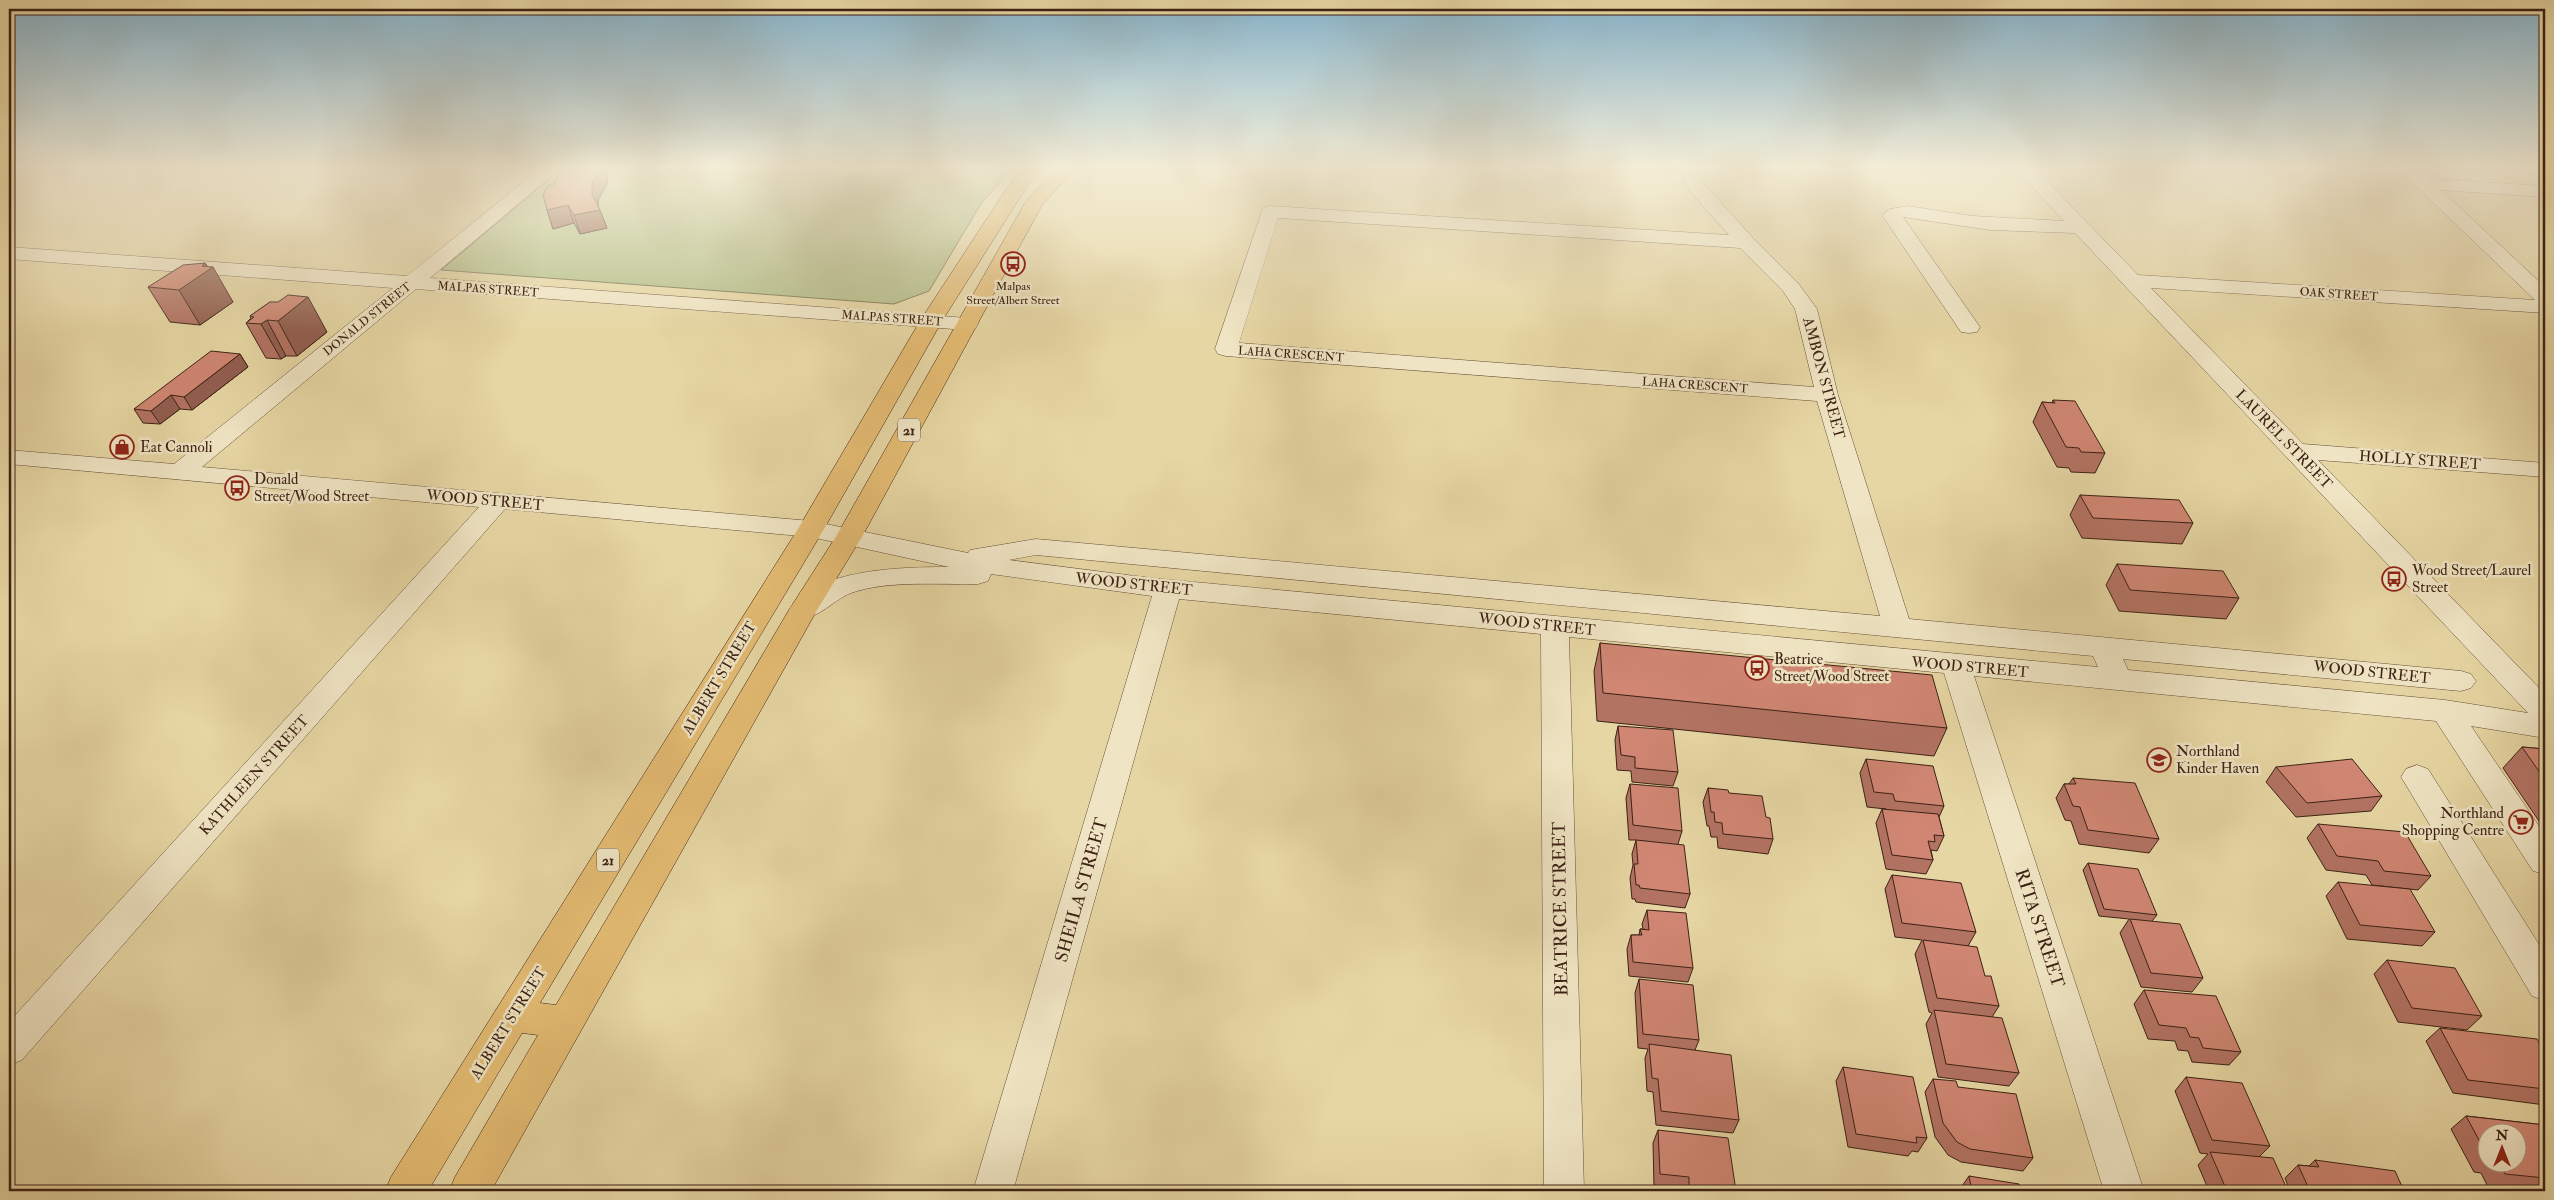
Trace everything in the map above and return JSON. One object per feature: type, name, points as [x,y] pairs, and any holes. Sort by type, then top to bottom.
[{"type":"highway","name":"ALBERT STREET","points":[[405,1191],[811,529],[930,321],[996,222]]},
{"type":"highway","name":"21","points":[[469,1191],[804,610],[850,535],[1023,222]]},
{"type":"highway","points":[[513,1015],[567,1023]]},
{"type":"street","name":"DONALD STREET","points":[[180,472],[485,222]]},
{"type":"street","name":"LAHA CRESCENT","points":[[1267,222],[1226,349],[1827,395]]},
{"type":"street","name":"LAHA CRESCENT","points":[[1429,222],[1746,242]]},
{"type":"street","name":"AMBON STREET","points":[[1728,222],[1801,299],[1827,395],[1897,627]]},
{"type":"street","points":[[1897,222],[1969,327]]},
{"type":"street","points":[[1963,222],[2080,227]]},
{"type":"street","name":"LAUREL STREET","points":[[2075,222],[2541,704]]},
{"type":"street","points":[[2464,222],[2545,298]]},
{"type":"street","name":"MALPAS STREET","points":[[9,253],[967,324]]},
{"type":"street","name":"OAK STREET","points":[[2132,281],[2545,307]]},
{"type":"street","name":"HOLLY STREET","points":[[2296,451],[2545,470]]},
{"type":"street","name":"WOOD STREET","points":[[9,457],[811,529],[850,535],[958,560],[1045,574],[1168,589],[1956,666],[2445,711],[2545,727]]},
{"type":"street","name":"KATHLEEN STREET","points":[[9,1048],[499,501]]},
{"type":"street","name":"WOOD STREET","points":[[958,560],[1036,548],[2461,681]]},
{"type":"street","points":[[804,610],[833,590],[857,582],[924,576],[1045,574]]},
{"type":"street","name":"SHEILA STREET","points":[[993,1191],[1168,589]]},
{"type":"street","name":"BEATRICE STREET","points":[[1555,626],[1564,1191]]},
{"type":"street","points":[[2104,647],[2118,680]]},
{"type":"street","name":"RITA STREET","points":[[1956,666],[2124,1191]]},
{"type":"street","name":"WOOD STREET","points":[[2445,711],[2541,704]]},
{"type":"street","points":[[2445,711],[2545,861]]},
{"type":"street","points":[[2417,777],[2545,985]]},
{"type":"green space","points":[[498,222],[970,222],[929,291],[894,304],[441,270]]},
{"type":"building","points":[[205,263],[202,266],[213,267],[179,290],[148,287],[183,265]]},
{"type":"building","points":[[288,295],[308,297],[278,321],[267,320],[261,324],[246,323],[254,317],[250,316],[270,302],[278,302]]},
{"type":"building","points":[[211,351],[240,354],[184,397],[171,395],[151,411],[134,409]]},
{"type":"building","points":[[2053,400],[2075,401],[2105,453],[2081,452],[2079,448],[2066,447],[2042,402],[2055,403]]},
{"type":"building","points":[[2080,495],[2179,500],[2193,523],[2093,518]]},
{"type":"building","points":[[2117,564],[2223,571],[2239,598],[2130,590]]},
{"type":"building","points":[[1600,643],[1932,675],[1947,728],[1603,693]]},
{"type":"building","points":[[1618,726],[1673,730],[1678,772],[1635,768],[1635,757],[1621,755]]},
{"type":"building","points":[[2522,747],[2545,749],[2545,780]]},
{"type":"building","points":[[1866,759],[1933,766],[1944,806],[1895,801],[1893,794],[1874,792]]},
{"type":"building","points":[[2352,759],[2382,796],[2307,803],[2276,767]]},
{"type":"building","points":[[2073,778],[2135,783],[2159,839],[2088,830],[2080,807],[2073,806],[2064,784],[2076,784]]},
{"type":"building","points":[[1630,784],[1678,788],[1682,831],[1633,825]]},
{"type":"building","points":[[1708,788],[1728,790],[1729,793],[1762,796],[1766,817],[1770,818],[1773,839],[1723,834],[1722,823],[1715,822],[1714,812],[1711,812]]},
{"type":"building","points":[[1882,809],[1938,814],[1944,836],[1934,835],[1935,842],[1928,841],[1933,860],[1892,855]]},
{"type":"building","points":[[2318,824],[2405,832],[2431,876],[2384,871],[2378,861],[2337,856]]},
{"type":"building","points":[[1636,840],[1684,845],[1690,894],[1640,888],[1639,885],[1636,885],[1634,864],[1638,864]]},
{"type":"building","points":[[2088,863],[2138,869],[2157,915],[2104,909]]},
{"type":"building","points":[[1892,875],[1961,883],[1976,932],[1902,923]]},
{"type":"building","points":[[2338,882],[2410,889],[2435,932],[2360,925]]},
{"type":"building","points":[[1647,910],[1686,913],[1693,968],[1633,962],[1631,935],[1642,935],[1640,929],[1649,930]]},
{"type":"building","points":[[2130,919],[2180,924],[2203,978],[2151,973]]},
{"type":"building","points":[[1923,940],[1977,947],[1985,976],[1991,976],[1999,1006],[1937,998]]},
{"type":"building","points":[[2387,960],[2455,968],[2482,1016],[2412,1008]]},
{"type":"building","points":[[1639,979],[1693,985],[1699,1040],[1643,1034]]},
{"type":"building","points":[[2144,990],[2216,996],[2241,1052],[2203,1048],[2199,1038],[2190,1037],[2186,1028],[2159,1025]]},
{"type":"building","points":[[1934,1010],[2002,1018],[2019,1073],[1946,1064]]},
{"type":"building","points":[[2440,1028],[2537,1039],[2545,1054],[2545,1089],[2468,1080]]},
{"type":"building","points":[[1649,1044],[1731,1055],[1739,1120],[1661,1111],[1658,1079],[1652,1078]]},
{"type":"building","points":[[1843,1067],[1913,1077],[1927,1138],[1916,1137],[1917,1143],[1856,1134]]},
{"type":"building","points":[[2186,1077],[2242,1083],[2270,1146],[2212,1140]]},
{"type":"building","points":[[1933,1079],[1956,1081],[1958,1087],[2016,1094],[2033,1158],[1970,1149],[1957,1142],[1943,1123]]},
{"type":"building","points":[[2466,1116],[2519,1122],[2476,1122],[2476,1134]]},
{"type":"building","points":[[2526,1123],[2545,1125],[2545,1178],[2505,1174],[2504,1172],[2526,1172]]},
{"type":"building","points":[[1658,1130],[1728,1138],[1736,1191],[1699,1191],[1699,1188],[1689,1186],[1689,1177],[1660,1174]]},
{"type":"building","points":[[2210,1152],[2273,1158],[2288,1191],[2227,1191]]},
{"type":"building","points":[[2315,1160],[2395,1171],[2404,1191],[2310,1191],[2298,1165],[2319,1167]]},
{"type":"building","points":[[1969,1176],[2019,1184],[2021,1191],[1972,1191]]},
{"type":"place","name":"Malpas Street/Albert Street","points":[[1013,264]]},
{"type":"place","name":"Eat Cannoli","points":[[122,447]]},
{"type":"place","name":"Donald Street/Wood Street","points":[[237,488]]},
{"type":"place","name":"Wood Street/Laurel Street","points":[[2394,579]]},
{"type":"place","name":"Beatrice Street/Wood Street","points":[[1757,668]]},
{"type":"place","name":"Northland Kinder Haven","points":[[2159,760]]},
{"type":"place","name":"Northland Shopping Centre","points":[[2521,822]]}]
